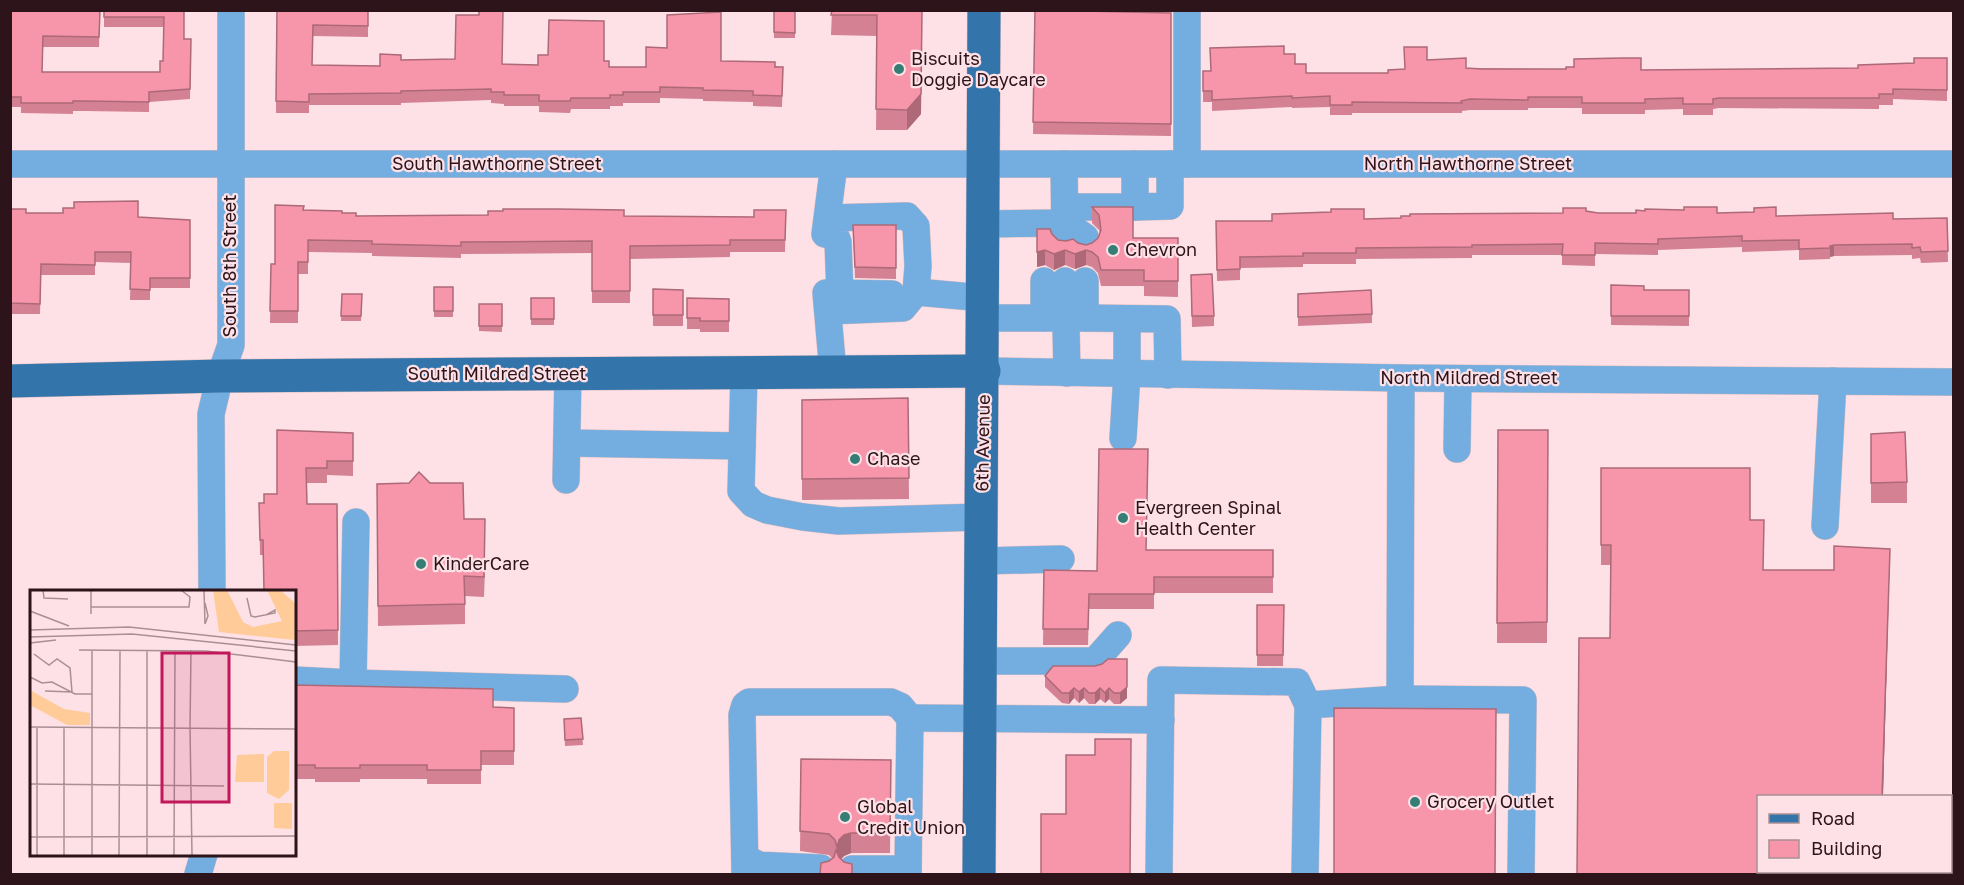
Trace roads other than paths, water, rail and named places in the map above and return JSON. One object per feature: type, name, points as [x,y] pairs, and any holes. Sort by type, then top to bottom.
[{"type":"main road","name":"6th Avenue","points":[[979,874],[984,371],[984,10]]},
{"type":"main road","name":"South Mildred Street","points":[[10,381],[220,376],[984,371]]},
{"type":"street","name":"South 8th Street","points":[[213,590],[211,414],[220,376],[231,345],[229,164],[231,10]]},
{"type":"street","points":[[984,224],[1061,231],[1135,207],[1170,206],[1178,164],[1187,10]]},
{"type":"street","name":"South Hawthorne Street","points":[[10,164],[983,164]]},
{"type":"street","points":[[833,372],[821,261],[834,164]]},
{"type":"street","name":"North Hawthorne Street","points":[[983,164],[1953,164]]},
{"type":"street","points":[[1061,231],[1064,164]]},
{"type":"street","points":[[1135,164],[1135,207]]},
{"type":"street","points":[[828,218],[907,216],[915,226],[918,267],[909,300]]},
{"type":"street","points":[[828,218],[838,242],[840,293],[892,294],[909,300],[1065,318],[1167,319],[1168,375]]},
{"type":"street","points":[[1065,280],[1067,373]]},
{"type":"street","points":[[828,311],[909,300]]},
{"type":"street","points":[[1123,438],[1127,374],[1127,319]]},
{"type":"street","name":"North Mildred Street","points":[[984,371],[1401,378],[1953,382]]},
{"type":"street","points":[[744,372],[741,491],[753,504],[767,510],[839,521],[982,517]]},
{"type":"street","points":[[566,480],[568,374]]},
{"type":"street","points":[[1400,699],[1401,378]]},
{"type":"street","points":[[1457,449],[1458,378]]},
{"type":"street","points":[[1825,526],[1833,381]]},
{"type":"street","points":[[567,443],[742,446]]},
{"type":"street","points":[[353,683],[356,522]]},
{"type":"street","points":[[981,561],[1061,559]]},
{"type":"street","points":[[980,661],[1095,661],[1118,635]]},
{"type":"street","points":[[296,680],[565,689]]},
{"type":"street","points":[[1159,874],[1161,680],[1297,682],[1308,705],[1305,874]]},
{"type":"street","points":[[1308,705],[1400,699],[1523,700],[1521,874]]},
{"type":"street","points":[[821,868],[759,865],[746,870],[742,715],[745,705],[749,702],[891,702],[900,706],[910,718],[908,872],[852,869]]},
{"type":"street","points":[[910,718],[1161,720]]},
{"type":"street","points":[[198,874],[204,855]]},
{"type":"place","name":"Biscuits Doggie Daycare","points":[[899,69]]},
{"type":"place","name":"Chevron","points":[[1113,250]]},
{"type":"place","name":"Chase","points":[[855,459]]},
{"type":"place","name":"Evergreen Spinal Health Center","points":[[1123,518]]},
{"type":"place","name":"KinderCare","points":[[421,564]]},
{"type":"place","name":"Grocery Outlet","points":[[1415,802]]},
{"type":"place","name":"Global Credit Union","points":[[845,817]]}]
